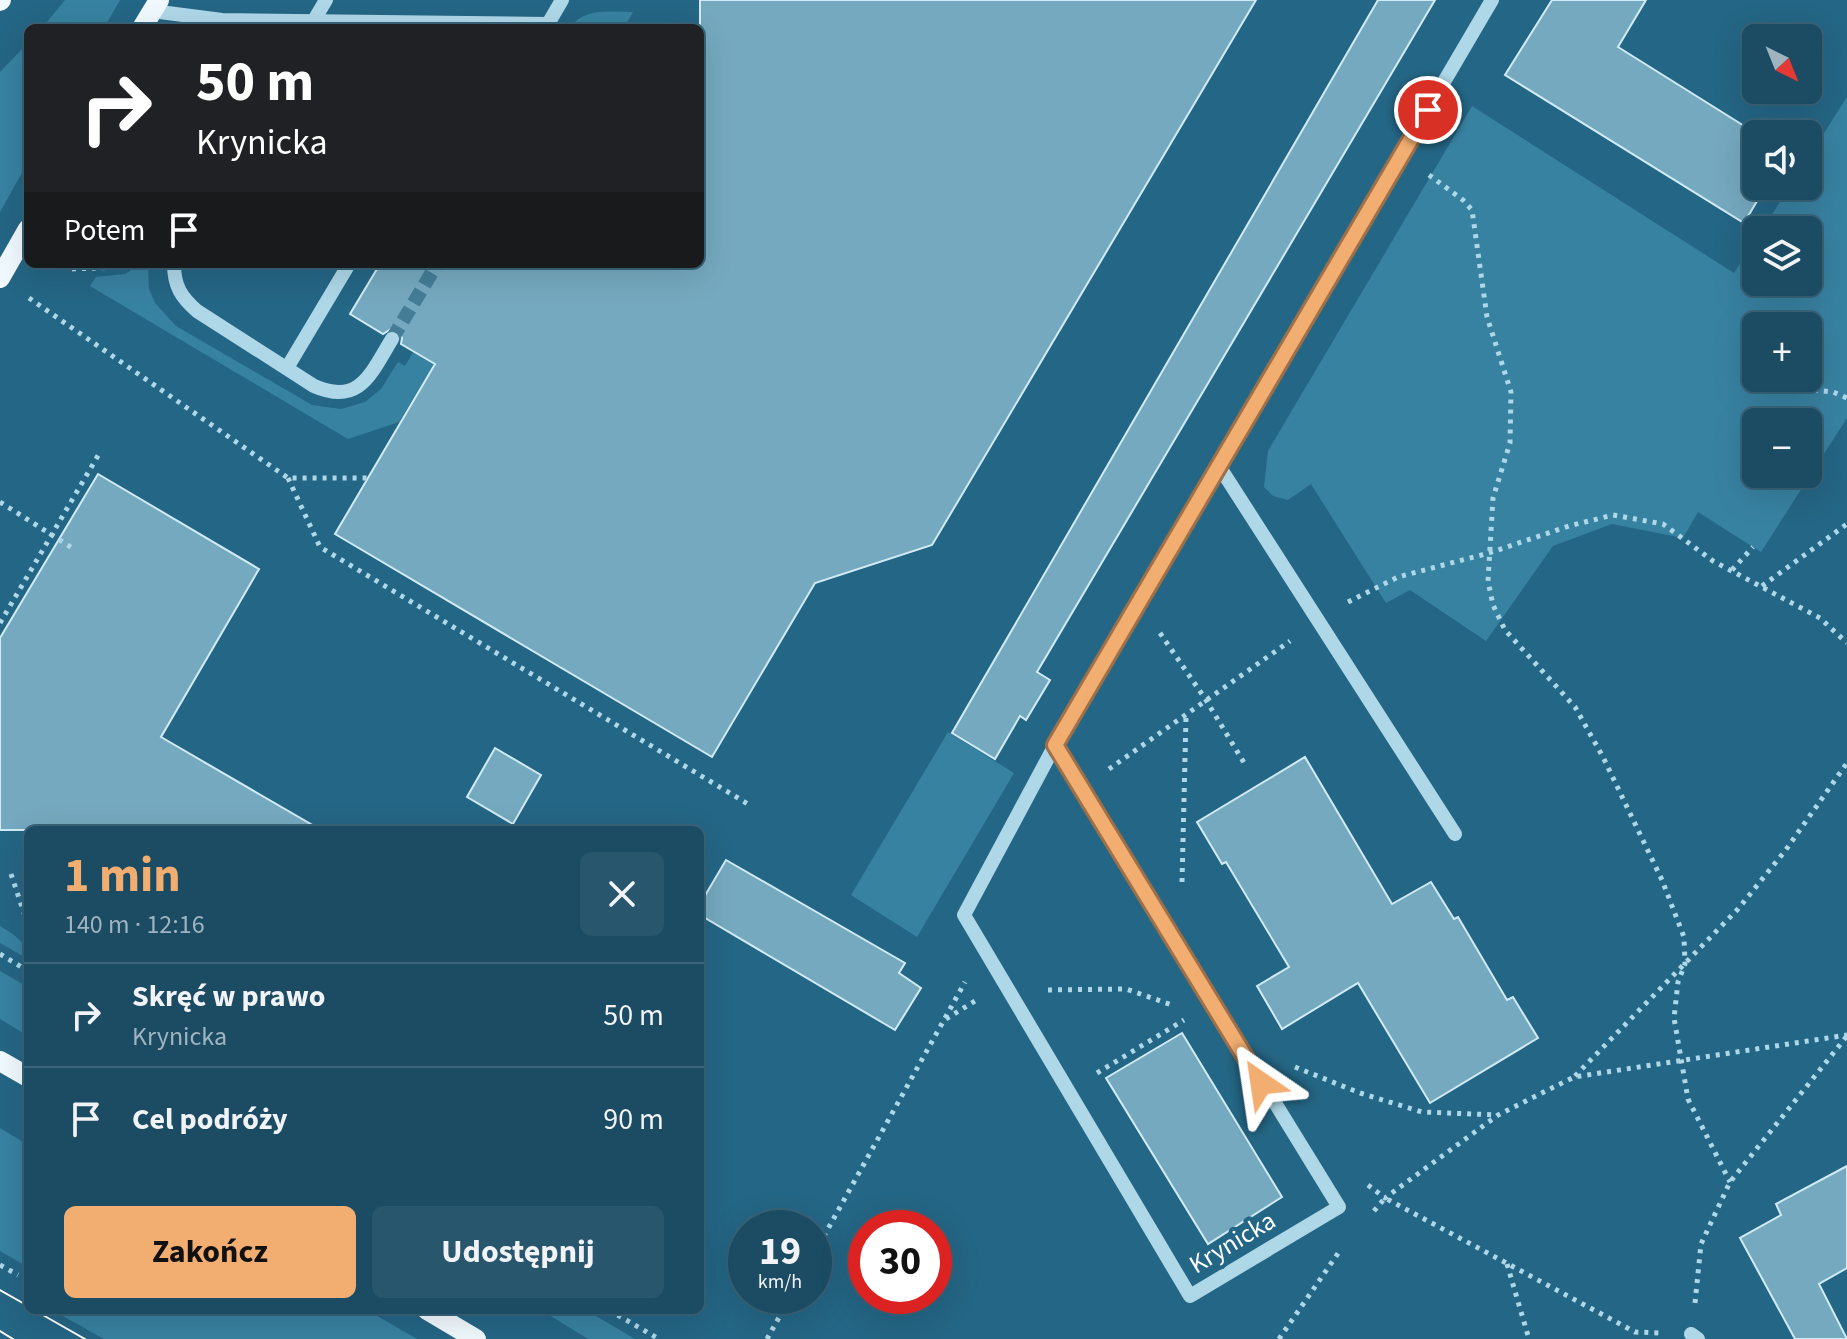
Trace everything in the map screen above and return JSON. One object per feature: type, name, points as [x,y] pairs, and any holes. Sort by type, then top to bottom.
[{"type":"main road","points":[[0,278],[24,236]]},
{"type":"main road","points":[[0,1061],[24,1075]]},
{"type":"main road","points":[[434,1314],[476,1339]]},
{"type":"street","points":[[313,24],[326,0]]},
{"type":"street","points":[[549,24],[562,0]]},
{"type":"street","name":"Krynicka","points":[[1055,745],[1339,1207],[1190,1296],[964,915],[1055,745],[1492,0]]},
{"type":"street","points":[[151,13],[294,24]]},
{"type":"street","points":[[174,268],[174,281],[182,298],[197,311],[329,393],[346,392],[361,385],[392,339]]},
{"type":"street","points":[[287,368],[347,268]]},
{"type":"street","points":[[1219,466],[1455,834]]},
{"type":"path","points":[[1423,170],[1472,210],[1487,317],[1511,392],[1510,443],[1493,498],[1488,581],[1493,605],[1505,630],[1575,707],[1603,757],[1662,880],[1684,937],[1685,964],[1678,982],[1674,1018],[1688,1099],[1730,1182]]},
{"type":"path","points":[[72,269],[96,268]]},
{"type":"path","points":[[47,310],[288,478],[320,547],[748,804]]},
{"type":"path","points":[[1822,391],[1847,398]]},
{"type":"path","points":[[0,623],[99,454]]},
{"type":"path","points":[[288,478],[368,478]]},
{"type":"path","points":[[0,502],[74,549]]},
{"type":"path","points":[[1081,788],[1318,621],[1364,593],[1398,577],[1613,515],[1663,524],[1713,561],[1820,618],[1847,643]]},
{"type":"path","points":[[1762,586],[1847,524]]},
{"type":"path","points":[[1732,571],[1753,547]]},
{"type":"path","points":[[1157,628],[1246,766]]},
{"type":"path","points":[[1182,895],[1186,715]]},
{"type":"path","points":[[1574,1077],[1738,909],[1785,851],[1847,763]]},
{"type":"path","points":[[11,874],[24,913]]},
{"type":"path","points":[[832,1222],[983,949]]},
{"type":"path","points":[[0,954],[24,969]]},
{"type":"path","points":[[1007,991],[1126,989],[1181,1008]]},
{"type":"path","points":[[1067,1092],[1195,1013]]},
{"type":"path","points":[[1367,1218],[1385,1198],[1498,1115],[1574,1077],[1847,1035]]},
{"type":"path","points":[[1360,1180],[1385,1198],[1635,1332],[1695,1336],[1701,1244],[1730,1182],[1847,1035]]},
{"type":"path","points":[[1282,1061],[1360,1093],[1422,1112],[1498,1115]]},
{"type":"path","points":[[1279,1339],[1350,1239]]},
{"type":"path","points":[[1507,1264],[1529,1339]]},
{"type":"path","points":[[0,1265],[18,1275]]},
{"type":"path","points":[[616,1314],[659,1339]]},
{"type":"path","points":[[767,1339],[781,1314]]},
{"type":"path","points":[[1631,1339],[1635,1332]]},
{"type":"shaded area","points":[[65,0],[120,0],[106,24],[45,24]]},
{"type":"shaded area","points":[[633,12],[626,24],[573,24],[590,14]]},
{"type":"shaded area","points":[[24,47],[24,169],[0,212],[0,72]]},
{"type":"shaded area","points":[[1847,97],[1847,418],[1822,457],[1822,408],[1742,408],[1742,488],[1802,488],[1761,552],[1698,512],[1683,538],[1612,524],[1553,546],[1486,641],[1410,590],[1386,603],[1311,484],[1288,500],[1273,496],[1264,487],[1268,451],[1472,106],[1734,273],[1742,261],[1742,296],[1822,296],[1822,216],[1771,216],[1781,200],[1822,200],[1822,136]]},
{"type":"shaded area","points":[[135,268],[148,268],[149,289],[155,303],[176,326],[312,405],[341,409],[365,402],[381,389],[398,362],[405,366],[463,268],[492,268],[399,422],[348,439],[90,286],[96,277],[125,274]]},
{"type":"shaded area","points":[[948,732],[1014,773],[917,937],[851,895]]},
{"type":"shaded area","points":[[0,926],[23,943],[24,957],[0,943]]},
{"type":"shaded area","points":[[0,971],[24,985],[24,1034],[0,1019]]},
{"type":"shaded area","points":[[0,1128],[24,1143],[24,1265],[0,1251]]},
{"type":"shaded area","points":[[59,1314],[374,1314],[417,1339],[104,1339]]},
{"type":"shaded area","points":[[547,1314],[593,1314],[635,1339],[588,1339]]},
{"type":"building","points":[[700,0],[1256,0],[932,545],[815,583],[712,757],[335,534],[435,364],[401,344],[398,331],[391,329],[383,334],[350,314],[378,268],[704,268],[704,24],[700,24]]},
{"type":"building","points":[[1378,0],[1435,0],[1037,672],[1050,680],[1026,720],[1020,716],[995,759],[952,733]]},
{"type":"building","points":[[1552,0],[1646,0],[1618,47],[1742,125],[1742,200],[1758,200],[1748,216],[1742,216],[1742,222],[1505,75]]},
{"type":"building","points":[[98,474],[259,569],[161,737],[314,826],[24,826],[24,830],[0,830],[0,638]]},
{"type":"building","points":[[495,748],[541,775],[513,824],[467,797]]},
{"type":"building","points":[[1305,757],[1392,904],[1431,882],[1454,919],[1458,917],[1507,1000],[1513,997],[1538,1038],[1430,1103],[1358,983],[1282,1029],[1257,986],[1289,967],[1226,862],[1222,864],[1197,822]]},
{"type":"building","points":[[726,860],[905,963],[899,973],[921,988],[895,1030],[704,917],[704,897]]},
{"type":"building","points":[[1182,1033],[1282,1197],[1208,1244],[1106,1078]]},
{"type":"building","points":[[1847,1166],[1847,1268],[1819,1284],[1847,1339],[1795,1339],[1740,1238],[1781,1215],[1776,1204]]},
{"type":"tunnel","points":[[392,339],[435,268]]},
{"type":"tram line","points":[[0,1290],[24,1304]]},
{"type":"tram line","points":[[41,1314],[85,1339]]},
{"type":"tram line","points":[[0,1331],[13,1339]]},
{"type":"route","points":[[1261,1083],[1055,745],[1428,110]]}]
